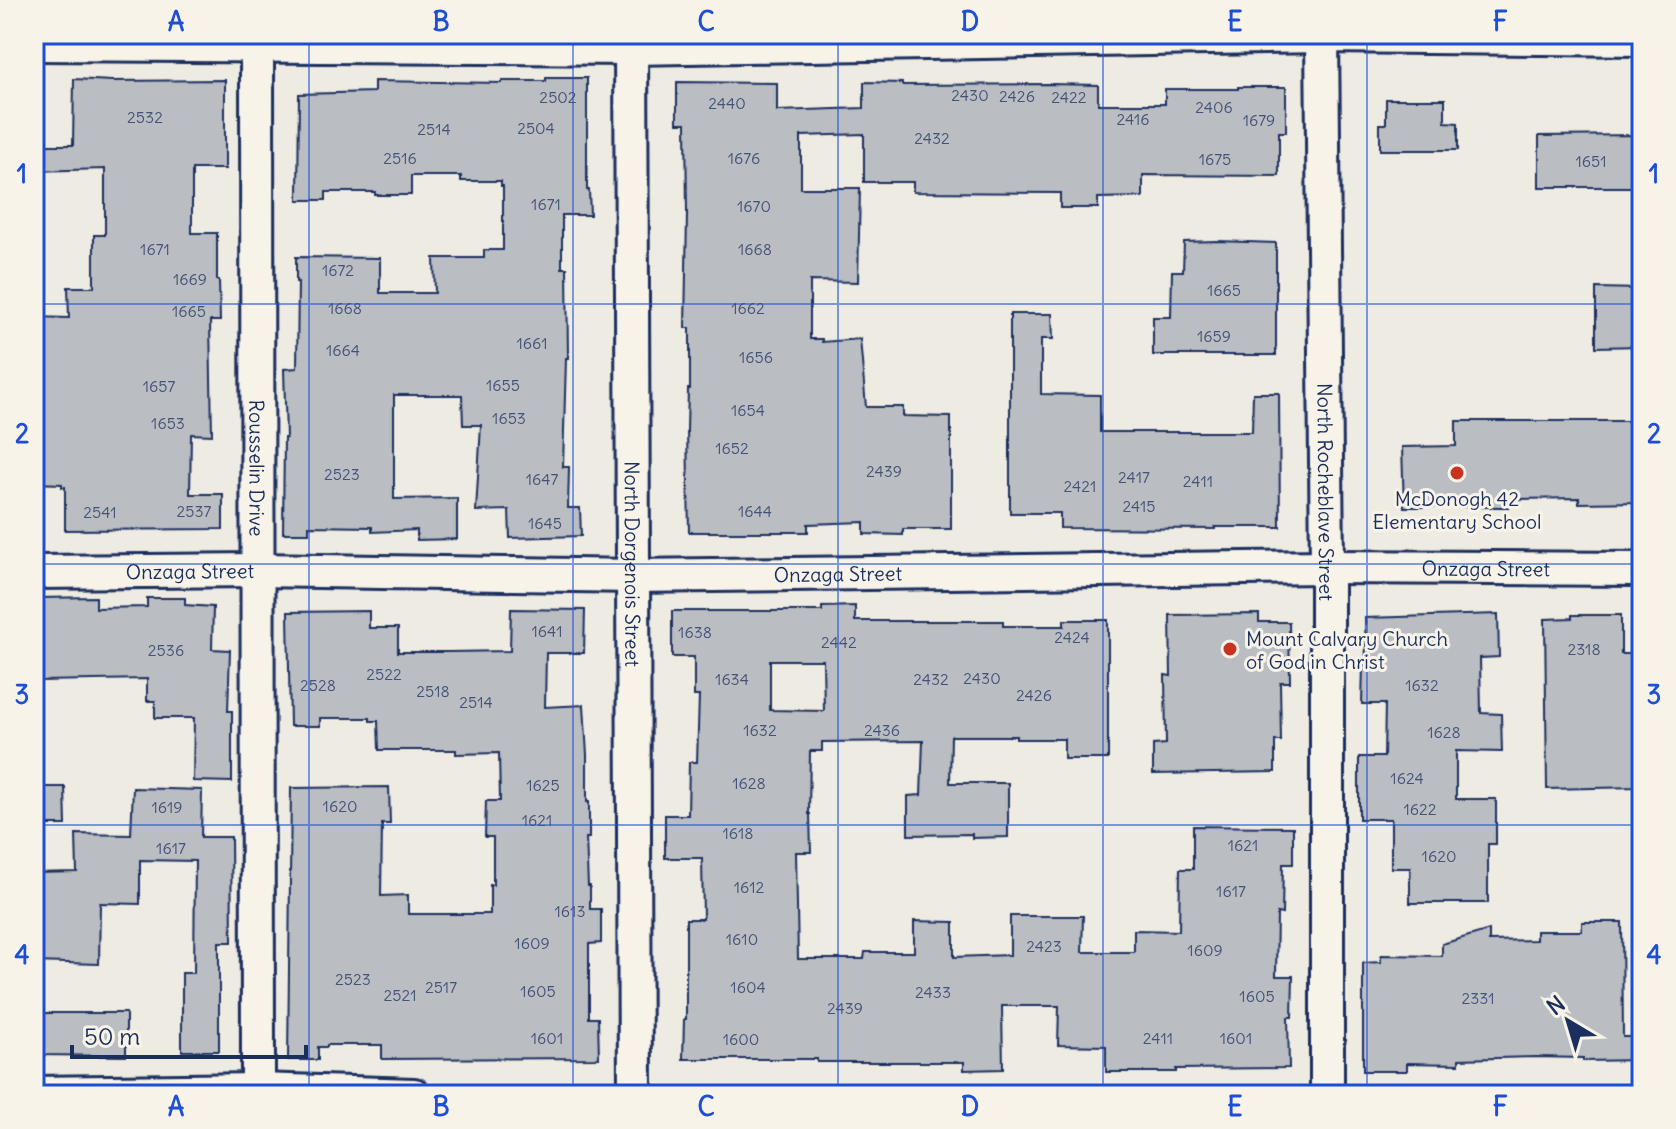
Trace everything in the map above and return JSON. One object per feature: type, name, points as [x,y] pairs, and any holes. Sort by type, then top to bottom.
[{"type":"street","points":[[34,44],[257,40],[631,41],[1322,35],[1642,39]]},
{"type":"street","name":"North Rocheblave Street","points":[[1322,35],[1327,567],[1327,1095]]},
{"type":"street","name":"Rousselin Drive","points":[[257,40],[258,1093]]},
{"type":"street","name":"North Dorgenois Street","points":[[631,41],[635,1095]]},
{"type":"street","name":"Onzaga Street","points":[[34,572],[258,570],[633,576],[1327,567],[1642,569]]},
{"type":"street","points":[[34,1093],[414,1095]]},
{"type":"building","points":[[546,78],[587,78],[587,190],[590,215],[562,215],[562,268],[567,268],[568,358],[563,467],[569,467],[568,508],[580,508],[581,536],[510,538],[509,510],[476,511],[481,425],[463,425],[462,395],[394,395],[394,499],[457,498],[457,539],[417,540],[417,530],[372,532],[372,527],[309,526],[309,533],[283,533],[286,438],[284,369],[297,368],[296,257],[380,258],[380,293],[435,293],[434,258],[484,258],[484,250],[503,250],[501,181],[461,181],[461,176],[411,176],[411,195],[326,192],[326,200],[298,200],[299,94],[374,92],[374,81],[502,83],[546,81]]},
{"type":"building","points":[[74,79],[225,80],[225,169],[192,169],[192,233],[217,233],[220,321],[210,321],[212,435],[191,434],[190,494],[223,494],[223,529],[65,530],[65,487],[62,484],[34,483],[34,317],[69,318],[68,287],[94,287],[94,235],[105,235],[105,169],[34,171],[34,145],[73,145]]},
{"type":"building","points":[[677,82],[777,83],[777,111],[864,108],[864,82],[902,85],[1098,85],[1098,104],[1165,104],[1165,89],[1286,87],[1286,132],[1279,132],[1279,176],[1143,175],[1143,197],[1098,198],[1098,208],[1060,208],[1060,193],[913,192],[913,182],[864,182],[864,134],[801,136],[801,188],[860,188],[858,282],[810,281],[810,339],[822,339],[822,342],[860,339],[866,407],[903,407],[903,416],[951,417],[951,529],[903,529],[903,535],[864,534],[864,522],[808,524],[808,532],[689,532],[687,430],[690,328],[685,328],[686,123],[677,123]]},
{"type":"building","points":[[1386,99],[1445,99],[1445,122],[1458,123],[1458,150],[1380,150],[1380,124],[1386,124]]},
{"type":"building","points":[[1642,135],[1642,187],[1539,187],[1539,136]]},
{"type":"building","points":[[1184,242],[1276,243],[1276,355],[1153,355],[1153,317],[1171,317],[1172,271],[1183,271]]},
{"type":"building","points":[[1596,288],[1642,289],[1642,346],[1596,347]]},
{"type":"building","points":[[1010,314],[1052,314],[1053,339],[1041,339],[1041,394],[1100,395],[1100,432],[1252,432],[1253,393],[1279,393],[1280,527],[1060,528],[1060,513],[1010,513]]},
{"type":"building","name":"McDonogh 42 Elementary School","points":[[1456,421],[1642,421],[1642,502],[1579,503],[1579,498],[1510,499],[1510,507],[1404,507],[1402,447],[1456,446]]},
{"type":"building","points":[[96,597],[96,608],[147,607],[147,598],[185,598],[185,605],[213,607],[212,649],[230,650],[228,711],[232,711],[232,782],[193,781],[194,718],[155,718],[155,701],[147,701],[147,679],[40,681],[39,598]]},
{"type":"building","points":[[855,606],[855,621],[1003,621],[1003,626],[1064,626],[1064,620],[1108,620],[1108,759],[1064,759],[1064,739],[951,736],[950,783],[1008,783],[1008,837],[908,835],[908,796],[921,795],[923,741],[822,742],[822,751],[810,751],[811,852],[796,852],[798,959],[864,959],[865,952],[914,952],[914,921],[954,922],[954,957],[1010,955],[1010,916],[1083,916],[1082,952],[1134,952],[1134,930],[1179,931],[1180,869],[1193,869],[1193,826],[1293,827],[1293,864],[1283,864],[1282,914],[1277,913],[1276,976],[1293,976],[1292,1017],[1288,1017],[1289,1068],[1106,1072],[1106,1046],[1058,1045],[1059,1006],[1002,1006],[1003,1069],[964,1070],[964,1062],[683,1059],[686,919],[703,919],[702,858],[665,858],[665,815],[688,815],[689,762],[697,762],[699,696],[694,696],[694,657],[672,657],[672,611],[822,611],[822,607]],"holes":[[[770,660],[823,660],[824,711],[770,710]]]},
{"type":"building","points":[[511,609],[585,610],[584,653],[546,653],[545,707],[584,705],[589,802],[589,838],[586,838],[588,886],[590,909],[601,909],[601,943],[589,944],[589,1018],[598,1018],[599,1058],[382,1059],[382,1045],[327,1045],[318,1047],[318,1060],[288,1060],[291,788],[389,787],[390,824],[382,824],[381,896],[408,895],[408,914],[490,914],[493,837],[485,837],[486,801],[500,801],[499,753],[379,750],[378,721],[370,721],[370,718],[320,718],[320,726],[290,726],[288,612],[369,611],[369,628],[398,628],[398,652],[449,652],[510,651]]},
{"type":"building","points":[[1259,614],[1259,622],[1289,622],[1290,682],[1280,682],[1281,741],[1275,741],[1275,772],[1153,774],[1153,745],[1166,744],[1165,675],[1171,676],[1170,615]]},
{"type":"building","points":[[1498,614],[1499,657],[1480,658],[1481,713],[1501,714],[1502,752],[1456,751],[1456,799],[1496,799],[1496,844],[1488,844],[1488,903],[1410,903],[1410,868],[1391,868],[1391,819],[1359,819],[1359,757],[1384,757],[1385,704],[1362,704],[1363,665],[1366,665],[1365,618]]},
{"type":"building","points":[[1572,615],[1621,615],[1621,654],[1642,654],[1642,706],[1638,706],[1639,787],[1547,789],[1545,619],[1572,618]]},
{"type":"building","points":[[34,787],[65,787],[66,825],[34,825]]},
{"type":"building","points":[[133,788],[202,790],[201,837],[231,837],[232,942],[219,942],[219,1051],[182,1051],[182,973],[194,973],[195,861],[140,860],[140,904],[100,903],[99,964],[34,962],[34,873],[77,872],[76,834],[131,835]]},
{"type":"building","points":[[1582,922],[1622,922],[1623,1037],[1642,1037],[1642,1060],[1583,1061],[1583,1058],[1536,1057],[1459,1059],[1459,1064],[1407,1063],[1407,1071],[1363,1071],[1363,963],[1381,962],[1381,955],[1442,956],[1442,944],[1489,930],[1489,941],[1536,940],[1536,931],[1582,931]]},
{"type":"building","points":[[36,1013],[126,1013],[126,1056],[36,1055]]},
{"type":"place","name":"McDonogh 42 Elementary School","points":[[1457,473]]},
{"type":"place","name":"Mount Calvary Church of God in Christ","points":[[1230,649]]}]
